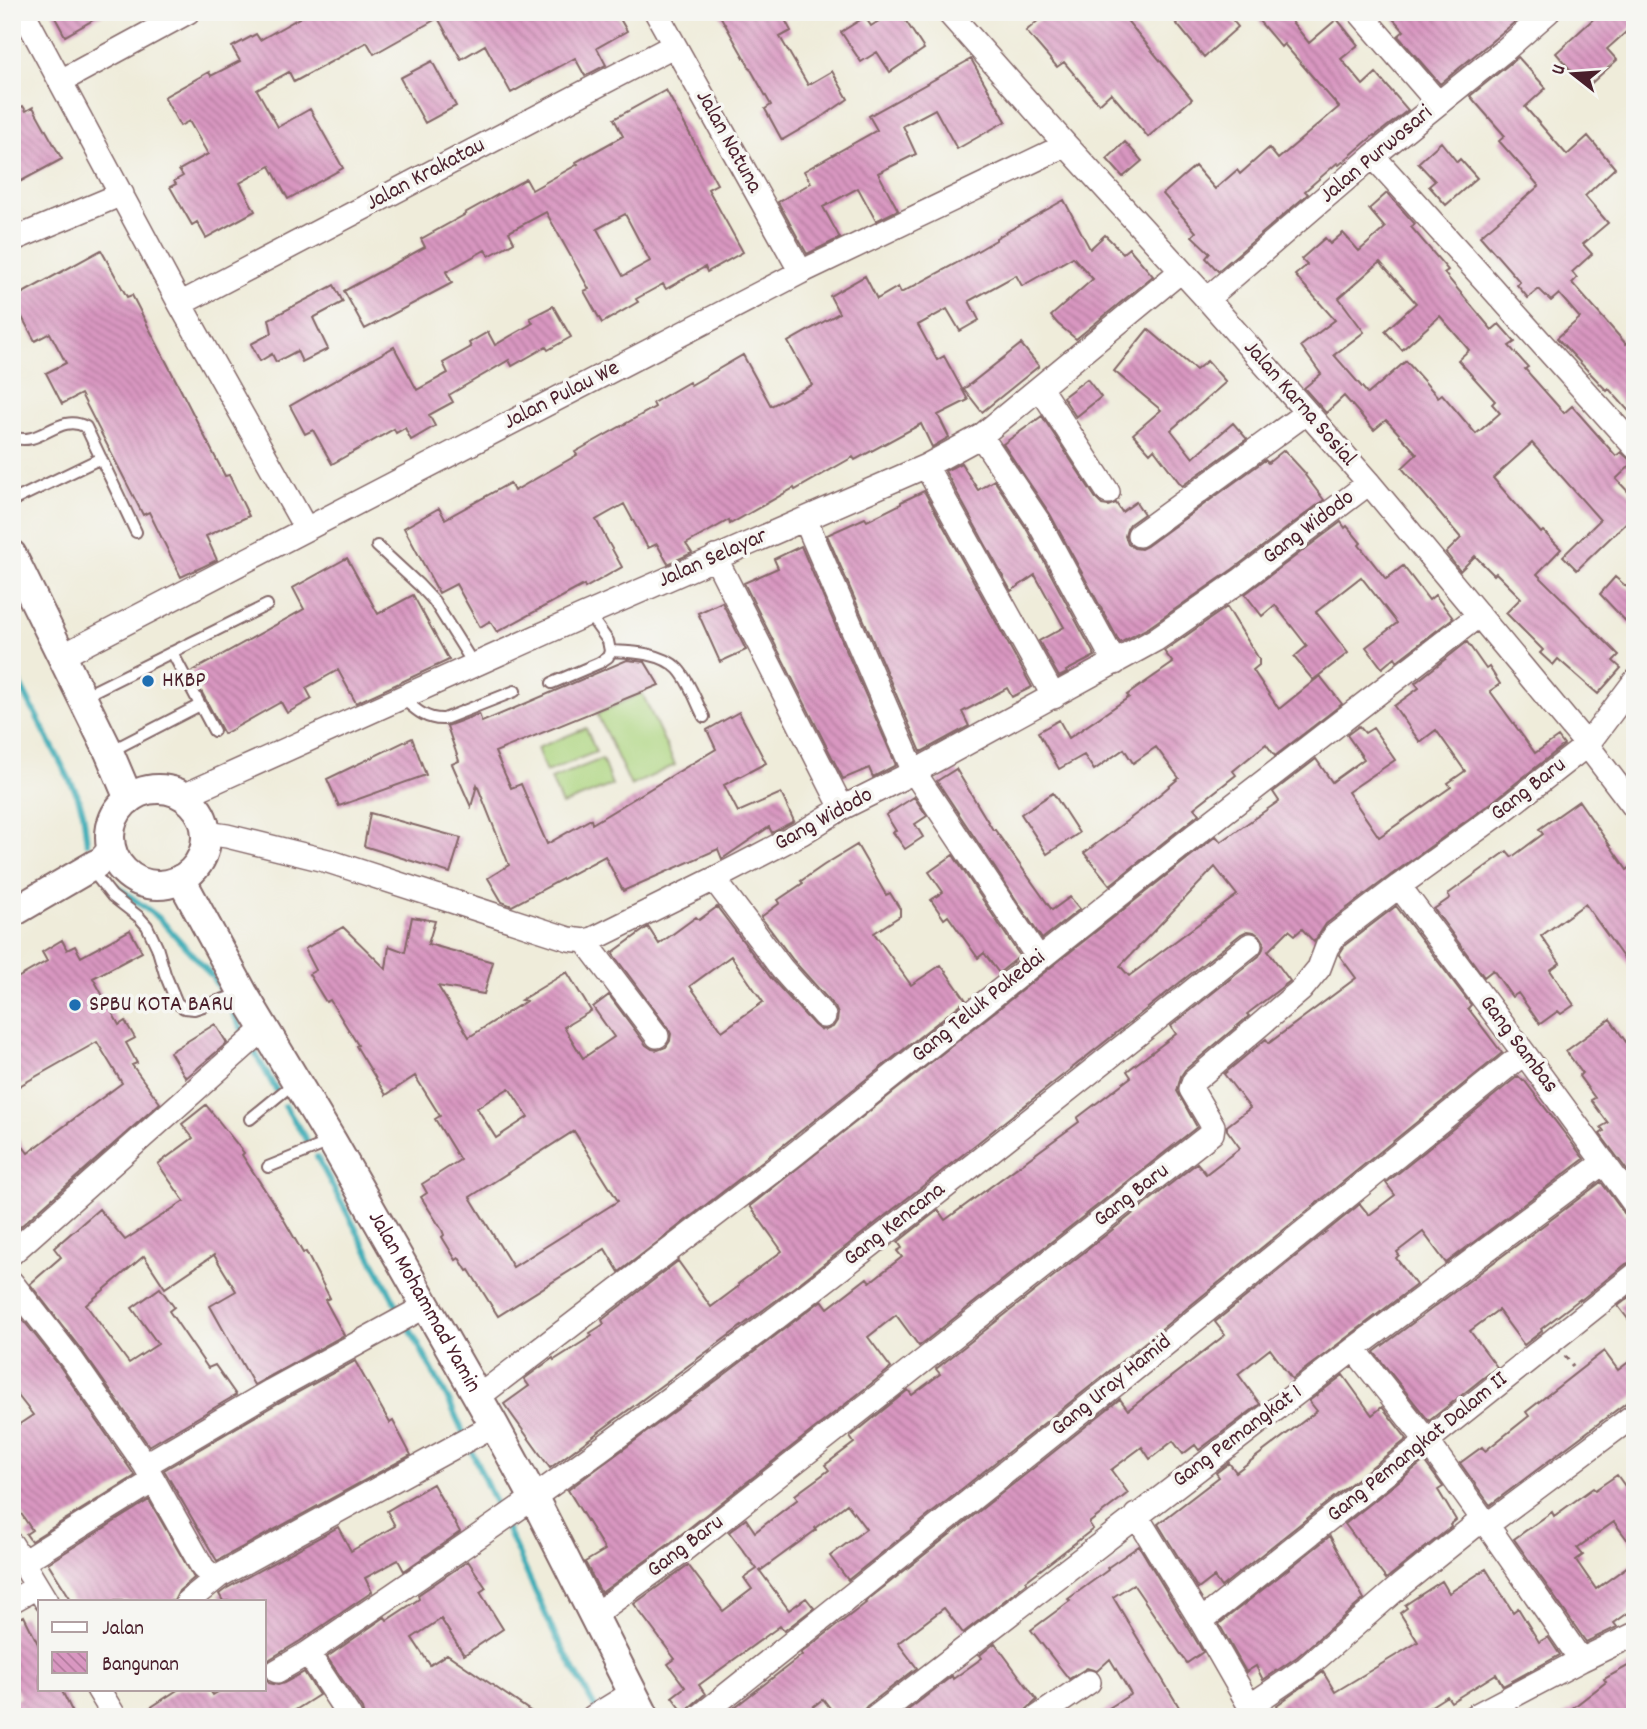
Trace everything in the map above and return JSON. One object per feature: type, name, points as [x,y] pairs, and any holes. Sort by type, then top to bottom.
[{"type":"street","points":[[23,12],[180,304],[306,529]]},
{"type":"street","points":[[61,81],[188,12]]},
{"type":"street","name":"Jalan Natuna","points":[[656,12],[801,272]]},
{"type":"street","name":"Jalan Karna Sosial","points":[[948,12],[1369,483],[1587,745],[1635,808]]},
{"type":"street","points":[[1359,12],[1438,103]]},
{"type":"street","name":"Jalan Purwosari","points":[[1207,299],[1373,156],[1548,12]]},
{"type":"street","name":"Jalan Krakatau","points":[[180,304],[673,46]]},
{"type":"street","name":"Jalan Pulau We","points":[[62,656],[801,272],[1066,145]]},
{"type":"street","points":[[1373,156],[1635,447]]},
{"type":"street","points":[[12,240],[122,194]]},
{"type":"street","name":"Jalan Selayar","points":[[195,795],[401,697],[926,466],[981,436],[1181,271]]},
{"type":"street","points":[[1040,388],[1108,492]]},
{"type":"street","points":[[1139,536],[1306,413]]},
{"type":"street","points":[[981,436],[1038,521],[1115,663]]},
{"type":"street","points":[[926,466],[1054,697]]},
{"type":"street","name":"Gang Widodo","points":[[585,941],[603,935],[802,833],[842,808],[1054,697],[1155,640],[1369,483]]},
{"type":"street","points":[[805,519],[914,772],[1039,959]]},
{"type":"street","points":[[12,555],[131,791]]},
{"type":"street","points":[[715,557],[842,808]]},
{"type":"street","name":"Gang Teluk Pakedai","points":[[478,1397],[791,1157],[1200,831],[1479,615]]},
{"type":"street","name":"Gang Baru","points":[[594,1615],[688,1546],[1212,1133],[1213,1126],[1191,1089],[1192,1083],[1301,990],[1319,968],[1335,935],[1499,814],[1587,745],[1635,681]]},
{"type":"street","points":[[131,791],[156,789],[195,795],[202,818],[213,838],[328,862],[569,939],[585,941],[657,1035]]},
{"type":"street","points":[[12,913],[104,860],[117,813],[131,791]]},
{"type":"street","points":[[104,860],[141,882],[181,886],[198,865],[213,838]]},
{"type":"street","points":[[714,879],[782,969],[824,1016]]},
{"type":"street","name":"Jalan Mohammad Yamin","points":[[181,886],[332,1141],[478,1397],[594,1615],[636,1701]]},
{"type":"street","name":"Gang Sambas","points":[[1399,887],[1635,1205]]},
{"type":"street","name":"Gang Kencana","points":[[277,1671],[308,1653],[533,1498],[744,1342],[1042,1111],[1250,945]]},
{"type":"street","points":[[12,1253],[264,1029]]},
{"type":"street","name":"Gang Uray Hamid","points":[[699,1717],[1126,1376],[1524,1052]]},
{"type":"street","name":"Gang Pemangkat 1","points":[[876,1717],[1136,1515],[1604,1162]]},
{"type":"street","name":"Gang Pemangkat Dalam II","points":[[1201,1621],[1635,1275]]},
{"type":"street","points":[[12,1283],[72,1360],[149,1473],[203,1568],[209,1575],[219,1576]]},
{"type":"street","points":[[12,1601],[42,1594],[18,1554],[149,1473],[271,1391],[426,1306]]},
{"type":"street","points":[[1354,1349],[1427,1441],[1581,1660]]},
{"type":"street","points":[[1136,1515],[1253,1711],[1402,1584],[1633,1416]]},
{"type":"street","points":[[189,1600],[219,1576],[492,1426]]},
{"type":"street","points":[[1473,1717],[1635,1634]]},
{"type":"street","points":[[308,1653],[349,1717]]},
{"type":"street","points":[[1038,1717],[1089,1682]]},
{"type":"street","points":[[99,1690],[115,1717]]},
{"type":"street","points":[[593,1717],[636,1701]]},
{"type":"lane","points":[[12,437],[28,440],[59,425],[70,423],[80,424],[88,430],[136,532]]},
{"type":"lane","points":[[12,501],[101,458]]},
{"type":"lane","points":[[377,547],[434,601],[474,665]]},
{"type":"lane","points":[[82,697],[267,605]]},
{"type":"lane","points":[[552,683],[608,657],[608,641],[588,613]]},
{"type":"lane","points":[[610,651],[659,657],[675,666],[686,681],[704,717]]},
{"type":"lane","points":[[172,652],[214,731]]},
{"type":"lane","points":[[401,697],[428,718],[444,719],[515,691]]},
{"type":"lane","points":[[109,752],[200,705]]},
{"type":"lane","points":[[104,860],[112,896],[147,926],[177,1003],[189,1009],[242,993]]},
{"type":"lane","points":[[250,1119],[296,1081]]},
{"type":"lane","points":[[268,1167],[332,1141]]},
{"type":"green space","points":[[642,693],[675,765],[631,786],[597,714]]},
{"type":"green space","points":[[586,728],[596,752],[546,772],[537,748]]},
{"type":"green space","points":[[602,759],[612,785],[562,805],[551,779]]},
{"type":"building","points":[[52,12],[107,12],[65,36]]},
{"type":"building","points":[[310,12],[616,12],[627,31],[597,48],[606,65],[585,76],[575,58],[511,93],[485,45],[461,59],[438,18],[374,54],[367,42],[294,82],[289,72],[257,90],[278,127],[310,109],[343,168],[288,199],[270,166],[240,183],[255,211],[206,238],[197,222],[192,225],[170,187],[183,176],[179,170],[208,154],[189,121],[180,126],[164,97],[209,72],[211,76],[240,61],[232,47],[256,34],[260,40]]},
{"type":"building","points":[[718,12],[781,12],[791,31],[780,37],[808,85],[832,71],[848,99],[782,140],[765,109],[771,105]]},
{"type":"building","points":[[893,12],[900,12],[924,49],[890,72],[877,52],[861,62],[841,32],[865,17],[871,26]]},
{"type":"building","points":[[1048,12],[1120,12],[1192,99],[1148,137],[1111,93],[1099,104],[1064,62],[1057,67],[1026,31]]},
{"type":"building","points":[[1167,12],[1226,12],[1238,27],[1204,57]]},
{"type":"building","points":[[1270,12],[1284,12],[1309,43],[1337,19],[1358,45],[1341,59],[1363,85],[1376,73],[1408,110],[1339,165],[1337,163],[1305,191],[1308,194],[1218,271],[1206,258],[1210,253],[1192,236],[1196,232],[1163,194],[1195,166],[1215,189],[1237,170],[1240,174],[1269,148],[1278,159],[1339,107],[1284,44],[1281,47],[1259,21]]},
{"type":"building","points":[[1387,12],[1527,12],[1440,84],[1398,36],[1404,31]]},
{"type":"building","points":[[1601,12],[1627,12],[1635,24],[1607,49],[1617,60],[1586,88],[1556,53]]},
{"type":"building","points":[[1518,57],[1546,88],[1525,107],[1567,155],[1588,136],[1615,168],[1585,196],[1608,223],[1583,244],[1592,254],[1572,272],[1577,278],[1572,283],[1626,344],[1635,336],[1635,418],[1557,338],[1580,318],[1559,294],[1551,301],[1539,289],[1528,298],[1517,285],[1520,282],[1480,236],[1539,186],[1499,141],[1505,136],[1470,96]]},
{"type":"building","points":[[971,59],[1006,121],[957,149],[935,109],[903,126],[916,154],[878,173],[898,210],[876,221],[858,188],[823,207],[840,238],[807,254],[778,202],[811,183],[804,171],[877,130],[869,116]]},
{"type":"building","points":[[432,61],[456,106],[425,123],[400,78]]},
{"type":"building","points":[[666,90],[717,184],[708,189],[743,252],[707,272],[705,267],[666,289],[663,284],[602,323],[584,291],[589,289],[546,212],[509,232],[514,242],[489,256],[485,250],[446,272],[452,283],[365,329],[344,291],[425,247],[421,239],[526,179],[532,190],[623,136],[614,119]],"holes":[[[625,214],[650,261],[623,276],[597,229]]]},
{"type":"building","points":[[23,106],[26,111],[33,107],[62,159],[12,186],[12,112]]},
{"type":"building","points":[[1125,142],[1142,161],[1123,177],[1107,159]]},
{"type":"building","points":[[1441,142],[1457,162],[1460,159],[1477,178],[1446,205],[1429,186],[1435,181],[1418,163]]},
{"type":"building","points":[[1387,193],[1415,224],[1411,227],[1448,270],[1444,273],[1492,330],[1499,324],[1515,342],[1509,346],[1528,367],[1525,369],[1564,413],[1572,406],[1616,456],[1621,452],[1635,461],[1616,479],[1635,499],[1635,514],[1577,570],[1563,556],[1600,520],[1532,443],[1493,478],[1541,533],[1543,531],[1561,549],[1537,574],[1619,655],[1613,661],[1621,668],[1598,694],[1558,659],[1553,665],[1540,653],[1543,650],[1506,613],[1521,598],[1496,573],[1494,575],[1475,556],[1460,571],[1446,553],[1461,538],[1402,468],[1417,454],[1391,425],[1386,420],[1374,430],[1344,396],[1326,413],[1304,388],[1321,374],[1301,346],[1335,320],[1295,275],[1307,265],[1301,259],[1325,238],[1330,244],[1343,233],[1359,251],[1385,228],[1369,209]],"holes":[[[1380,262],[1416,303],[1385,331],[1402,350],[1440,316],[1469,350],[1458,360],[1495,401],[1492,404],[1500,413],[1476,434],[1442,394],[1438,397],[1406,361],[1368,394],[1334,355],[1364,332],[1339,298]]]},
{"type":"building","points":[[1064,200],[1090,249],[1105,235],[1123,253],[1129,248],[1153,276],[1076,339],[1051,316],[1093,279],[1073,257],[1022,286],[1016,275],[969,301],[979,320],[960,331],[947,309],[918,325],[937,360],[944,356],[968,400],[938,415],[949,437],[932,447],[921,424],[855,460],[853,457],[730,524],[729,520],[686,544],[692,553],[668,564],[657,544],[648,548],[624,504],[596,520],[622,567],[497,632],[490,621],[480,627],[456,584],[439,593],[404,528],[439,508],[445,519],[510,483],[514,491],[577,455],[575,452],[655,407],[653,403],[743,355],[771,406],[812,385],[788,342],[839,313],[830,296],[865,276],[877,299],[898,287],[901,293]]},
{"type":"building","points":[[101,250],[127,297],[132,295],[225,476],[229,475],[249,516],[206,536],[217,560],[181,577],[149,512],[143,515],[81,394],[62,404],[46,373],[66,363],[50,333],[35,341],[12,299]]},
{"type":"building","points":[[334,285],[343,302],[313,318],[328,349],[302,362],[297,351],[276,362],[272,354],[260,361],[251,344],[272,333],[269,319]]},
{"type":"building","points":[[553,306],[571,337],[512,366],[509,360],[449,395],[453,402],[429,415],[435,426],[411,440],[405,428],[396,433],[394,429],[332,464],[313,430],[305,434],[290,406],[394,347],[417,390],[448,373],[443,363],[471,347],[469,343],[488,332],[495,345],[533,323],[530,318]]},
{"type":"building","points":[[1148,329],[1196,370],[1207,361],[1226,382],[1171,430],[1193,458],[1233,423],[1247,439],[1182,486],[1154,449],[1150,453],[1133,434],[1161,410],[1114,371]]},
{"type":"building","points":[[1021,344],[1039,366],[982,412],[964,389]]},
{"type":"building","points":[[1087,379],[1101,397],[1076,417],[1063,397]]},
{"type":"building","points":[[1042,416],[1102,505],[1116,503],[1122,512],[1136,502],[1144,514],[1130,524],[1125,536],[1128,544],[1134,548],[1147,546],[1265,460],[1268,463],[1284,450],[1306,474],[1324,500],[1233,569],[1148,628],[1120,643],[1050,514],[1003,444]]},
{"type":"building","points":[[961,463],[978,490],[994,480],[1026,528],[1095,656],[1059,677],[1039,641],[1064,627],[1035,575],[1011,591],[945,471]]},
{"type":"building","points":[[924,491],[1032,687],[1012,697],[1007,688],[962,712],[969,726],[921,752],[827,535],[865,518],[867,521]]},
{"type":"building","points":[[1341,522],[1361,543],[1359,545],[1386,579],[1403,566],[1429,600],[1435,595],[1453,618],[1397,661],[1395,657],[1382,668],[1366,647],[1397,623],[1361,577],[1316,612],[1348,653],[1313,680],[1294,657],[1307,646],[1275,605],[1262,616],[1245,594]]},
{"type":"building","points":[[801,546],[896,765],[873,777],[869,768],[843,779],[744,583],[778,568],[774,559]]},
{"type":"building","points":[[347,558],[378,614],[413,595],[449,660],[356,703],[338,670],[306,688],[312,699],[287,713],[281,702],[224,734],[191,672],[304,609],[293,588]]},
{"type":"building","points":[[1615,577],[1635,594],[1635,631],[1600,594]]},
{"type":"building","points":[[722,602],[746,650],[720,662],[698,613]]},
{"type":"building","points":[[1227,607],[1259,659],[1259,665],[1253,670],[1279,709],[1320,676],[1342,704],[1275,756],[1266,744],[1233,771],[1236,775],[1194,808],[1199,814],[1110,885],[1084,853],[1179,778],[1156,747],[1133,763],[1124,749],[1094,770],[1084,755],[1059,769],[1038,732],[1059,720],[1069,738],[1173,663],[1164,651]]},
{"type":"building","points":[[1467,642],[1500,684],[1490,691],[1535,753],[1558,737],[1564,745],[1491,803],[1326,924],[1314,942],[1302,929],[1295,935],[1289,930],[1268,951],[1290,981],[1247,1014],[1249,1016],[1181,1076],[1177,1091],[1197,1127],[919,1346],[896,1315],[868,1337],[891,1368],[669,1544],[601,1593],[585,1562],[605,1550],[568,1490],[822,1300],[828,1308],[867,1278],[870,1282],[902,1257],[897,1251],[902,1248],[898,1242],[938,1210],[945,1220],[1079,1122],[1077,1118],[1131,1077],[1127,1071],[1176,1034],[1171,1026],[1259,956],[1264,942],[1254,932],[1241,934],[797,1285],[550,1468],[504,1404],[529,1386],[524,1379],[553,1358],[554,1360],[592,1336],[590,1333],[604,1324],[602,1320],[678,1261],[711,1307],[739,1286],[738,1284],[782,1251],[750,1206],[1216,836],[1221,842],[1279,801],[1273,792],[1316,759],[1332,782],[1364,759],[1347,735],[1359,726],[1365,733],[1373,728],[1395,760],[1348,792],[1379,837],[1451,787],[1448,783],[1465,771],[1436,730],[1420,742],[1394,706],[1419,688],[1415,683]],"holes":[[[1215,867],[1237,895],[1129,976],[1120,966]]]},
{"type":"building","points":[[627,660],[645,662],[659,685],[495,752],[511,788],[521,784],[547,844],[591,819],[592,824],[716,749],[707,730],[739,712],[766,763],[724,785],[738,812],[781,793],[794,821],[772,833],[769,827],[722,859],[718,849],[623,891],[605,856],[512,906],[502,902],[488,878],[509,865],[477,785],[471,807],[452,764],[459,761],[447,726],[479,714],[482,722]]},
{"type":"building","points":[[412,738],[426,775],[339,806],[327,779]]},
{"type":"building","points":[[956,769],[993,830],[1052,910],[1070,897],[1080,909],[1042,939],[937,781]]},
{"type":"building","points":[[1053,793],[1079,833],[1047,854],[1021,814]]},
{"type":"building","points":[[914,797],[927,816],[915,824],[923,837],[905,849],[893,832],[896,831],[886,815]]},
{"type":"building","points":[[1579,801],[1627,870],[1635,864],[1635,974],[1585,904],[1541,936],[1560,963],[1550,970],[1574,1005],[1561,1014],[1558,1011],[1540,1024],[1518,993],[1512,997],[1493,970],[1484,977],[1434,909],[1450,898],[1448,894],[1507,851],[1512,857],[1543,834],[1539,829]]},
{"type":"building","points":[[370,813],[461,838],[450,873],[364,846]]},
{"type":"building","points":[[857,845],[886,895],[890,893],[900,909],[900,916],[874,933],[911,985],[941,965],[966,1000],[619,1272],[605,1249],[498,1316],[469,1270],[467,1271],[459,1258],[456,1260],[442,1237],[442,1230],[421,1197],[427,1193],[422,1184],[460,1160],[435,1119],[440,1116],[415,1076],[386,1095],[330,1000],[326,1002],[309,974],[316,970],[305,949],[343,927],[386,969],[389,946],[405,952],[412,917],[435,921],[428,944],[493,962],[484,994],[438,986],[469,1037],[567,972],[591,1011],[564,1027],[583,1058],[614,1037],[593,1007],[609,995],[646,1045],[658,1050],[666,1047],[671,1034],[668,1028],[612,953],[648,927],[659,944],[696,917],[699,920],[717,907],[771,978],[814,1025],[826,1030],[833,1027],[837,1021],[835,1007],[793,960],[761,917],[780,903],[778,900],[803,883],[801,881]],"holes":[[[731,956],[763,1002],[722,1031],[690,986]],[[509,1088],[528,1117],[496,1138],[477,1108]],[[574,1131],[618,1201],[513,1267],[470,1197]]]},
{"type":"building","points":[[953,855],[1020,956],[999,973],[984,953],[978,958],[948,916],[944,919],[931,900],[943,892],[929,872]]},
{"type":"building","points":[[1396,906],[1471,1005],[1468,1008],[1502,1053],[848,1580],[830,1556],[866,1529],[847,1504],[760,1571],[789,1610],[806,1598],[814,1608],[784,1631],[780,1626],[699,1685],[705,1694],[690,1707],[686,1715],[672,1697],[685,1687],[668,1664],[675,1659],[634,1604],[688,1565],[723,1611],[752,1589],[744,1578],[757,1569],[729,1532],[746,1519],[755,1532],[798,1499],[795,1495],[829,1470],[825,1465],[854,1443],[850,1437],[908,1390],[912,1395],[940,1374],[936,1369],[1197,1163],[1206,1174],[1240,1148],[1227,1126],[1250,1108],[1224,1074],[1266,1039],[1269,1043],[1356,978],[1340,953],[1345,945]]},
{"type":"building","points":[[130,930],[142,952],[93,978],[119,1025],[125,1021],[135,1038],[126,1043],[137,1063],[132,1065],[160,1103],[12,1234],[12,1132],[28,1153],[122,1083],[97,1042],[12,1090],[12,981],[47,961],[42,952],[62,940],[67,950],[75,946],[81,957]]},
{"type":"building","points":[[1610,1019],[1626,1042],[1635,1035],[1635,1181],[1600,1134],[1604,1131],[1601,1127],[1608,1123],[1591,1100],[1595,1098],[1566,1051]]},
{"type":"building","points":[[215,1024],[227,1043],[186,1078],[170,1052]]},
{"type":"building","points":[[1518,1076],[1524,1080],[1584,1159],[1446,1263],[1423,1232],[1397,1252],[1399,1255],[1396,1258],[1416,1285],[1292,1379],[1270,1349],[1238,1374],[1260,1404],[1199,1450],[1195,1445],[1183,1454],[1173,1441],[1150,1459],[1142,1447],[1111,1470],[1128,1493],[1089,1523],[1093,1529],[963,1633],[944,1608],[898,1643],[917,1668],[867,1706],[862,1717],[837,1717],[823,1699],[800,1717],[722,1717],[1120,1399],[1128,1410],[1225,1335],[1215,1322],[1360,1204],[1369,1215],[1395,1195],[1386,1183]]},
{"type":"building","points":[[206,1105],[244,1153],[242,1155],[303,1253],[306,1252],[330,1298],[325,1300],[344,1335],[254,1385],[210,1306],[236,1291],[214,1255],[165,1288],[144,1256],[86,1305],[129,1363],[158,1344],[132,1308],[160,1288],[174,1307],[169,1311],[208,1368],[215,1365],[236,1395],[149,1446],[83,1352],[30,1284],[61,1257],[54,1248],[99,1209],[125,1240],[184,1201],[158,1164],[193,1138],[182,1124]]},
{"type":"building","points":[[1601,1182],[1624,1213],[1635,1219],[1635,1261],[1626,1264],[1524,1345],[1498,1310],[1470,1331],[1497,1367],[1429,1421],[1374,1352]]},
{"type":"building","points":[[1635,1293],[1635,1328],[1618,1306]]},
{"type":"building","points":[[12,1306],[61,1368],[135,1476],[31,1541],[26,1534],[32,1530],[12,1500],[12,1429],[33,1415],[12,1388]]},
{"type":"building","points":[[1604,1351],[1618,1370],[1635,1357],[1635,1396],[1490,1505],[1460,1463],[1482,1447],[1485,1451],[1529,1416],[1526,1412]]},
{"type":"building","points":[[355,1361],[411,1455],[217,1561],[164,1470]]},
{"type":"building","points":[[1343,1375],[1372,1415],[1382,1407],[1407,1439],[1221,1587],[1214,1577],[1198,1589],[1158,1524],[1219,1477],[1216,1473],[1229,1463],[1236,1472],[1317,1411],[1309,1401]]},
{"type":"building","points":[[1424,1461],[1443,1487],[1438,1490],[1456,1520],[1451,1527],[1386,1579],[1345,1524]]},
{"type":"building","points":[[1617,1475],[1625,1486],[1635,1479],[1635,1550],[1614,1522],[1577,1548],[1583,1555],[1576,1560],[1596,1589],[1635,1561],[1635,1608],[1614,1623],[1617,1627],[1586,1642],[1514,1539],[1552,1512],[1554,1516],[1593,1488],[1595,1490]]},
{"type":"building","points":[[433,1484],[460,1532],[404,1571],[398,1560],[365,1578],[372,1592],[266,1664],[266,1600],[222,1600],[219,1594],[338,1527],[351,1551],[395,1526],[387,1511]]},
{"type":"building","points":[[149,1500],[194,1578],[179,1591],[174,1600],[71,1600],[48,1563]]},
{"type":"building","points":[[1330,1536],[1364,1599],[1297,1657],[1263,1680],[1256,1666],[1246,1672],[1219,1624]]},
{"type":"building","points":[[1139,1546],[1203,1652],[1187,1663],[1133,1584],[1113,1597],[1185,1717],[1095,1717],[1131,1694],[1110,1659],[1097,1671],[1087,1668],[1069,1679],[1031,1630],[1108,1570],[1107,1568]]},
{"type":"building","points":[[468,1561],[486,1588],[480,1592],[503,1629],[464,1655],[441,1619],[412,1638],[430,1665],[447,1654],[539,1717],[364,1717],[362,1709],[327,1657],[385,1617],[387,1620],[419,1599],[418,1595]]},
{"type":"building","points":[[1486,1569],[1513,1612],[1518,1608],[1539,1642],[1548,1637],[1560,1655],[1503,1686],[1496,1674],[1451,1702],[1447,1696],[1414,1717],[1283,1717],[1277,1705],[1323,1672],[1335,1692],[1418,1642],[1400,1613],[1407,1608],[1405,1605],[1442,1581],[1449,1593]]},
{"type":"building","points":[[24,1616],[38,1644],[38,1690],[62,1690],[75,1717],[12,1717],[12,1702],[20,1697],[12,1682],[12,1623]]},
{"type":"building","points":[[995,1643],[1037,1700],[1026,1710],[1024,1717],[899,1717],[952,1676],[953,1679],[982,1658],[980,1655]]},
{"type":"building","points":[[1635,1662],[1635,1710],[1622,1717],[1561,1717],[1606,1682],[1604,1679]]},
{"type":"building","points":[[304,1672],[319,1695],[294,1711],[298,1717],[136,1717],[177,1690],[210,1690],[213,1695],[221,1690],[266,1690],[266,1679],[269,1683],[284,1683]]},
{"type":"waterway","points":[[12,669],[77,794],[83,812],[87,843]]},
{"type":"waterway","points":[[116,886],[159,918],[212,976],[276,1090]]},
{"type":"waterway","points":[[285,1106],[307,1141]]},
{"type":"waterway","points":[[317,1157],[401,1313]]},
{"type":"waterway","points":[[406,1322],[449,1401],[554,1633],[597,1711]]},
{"type":"place","name":"HKBP","points":[[148,681]]},
{"type":"place","name":"SPBU KOTA BARU","points":[[75,1005]]}]
